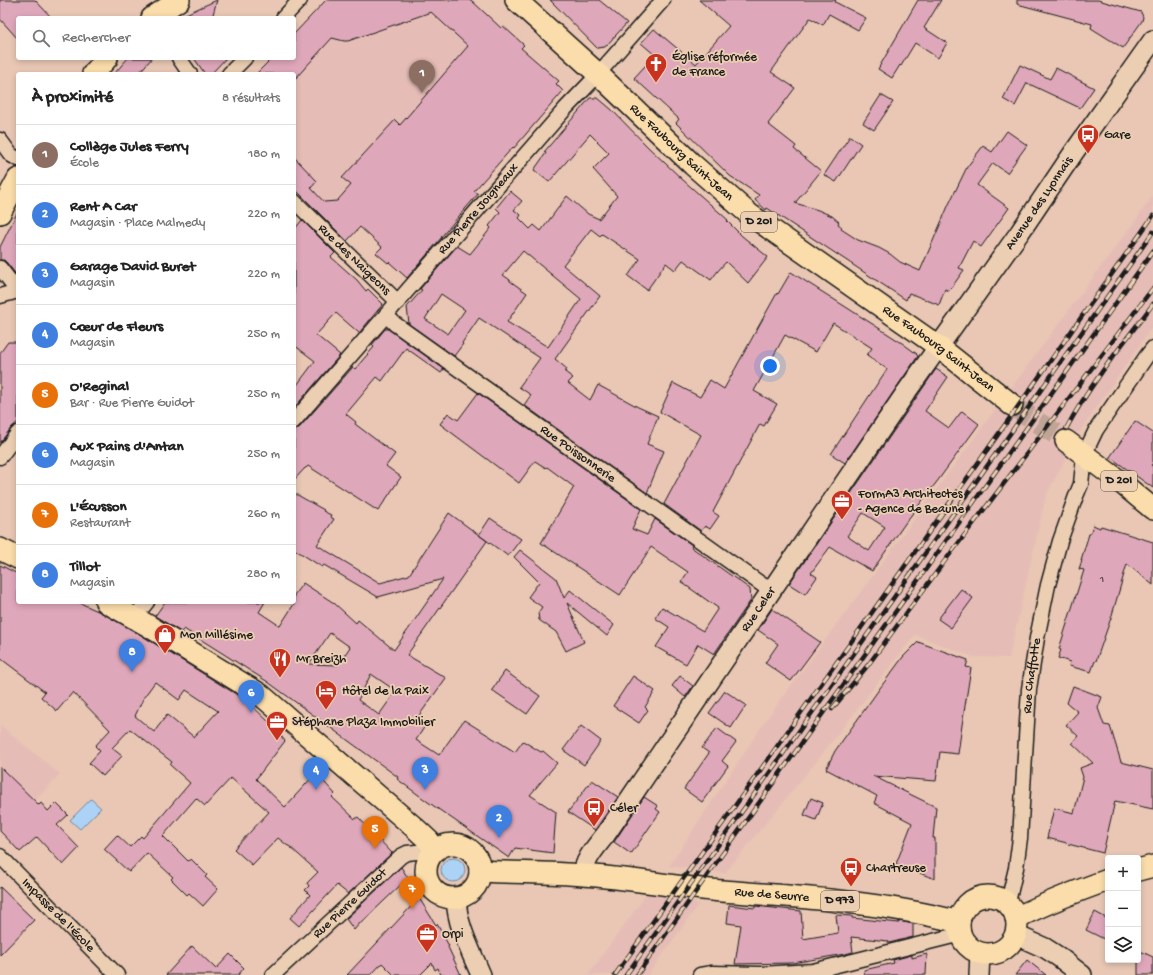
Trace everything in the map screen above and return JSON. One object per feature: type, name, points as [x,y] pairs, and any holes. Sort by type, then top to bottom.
[{"type":"main road","points":[[155,16],[179,0]]},
{"type":"main road","name":"Rue Faubourg Saint-Jean","points":[[516,0],[598,74],[693,165],[749,214],[939,347],[1012,404]]},
{"type":"main road","points":[[95,72],[105,60]]},
{"type":"main road","points":[[0,213],[16,183]]},
{"type":"main road","name":"D 20I","points":[[1066,441],[1153,509]]},
{"type":"main road","points":[[0,549],[16,557]]},
{"type":"main road","points":[[110,604],[261,695],[415,828],[429,841],[435,850]]},
{"type":"main road","points":[[452,843],[462,845],[470,850],[478,861],[480,871],[475,886],[467,894],[456,898],[451,898],[441,895],[432,888],[427,879],[426,864],[435,850],[439,847],[452,843]]},
{"type":"main road","points":[[1141,869],[1153,866]]},
{"type":"main road","name":"D 973","points":[[480,871],[583,875]]},
{"type":"main road","name":"Rue de Seurre","points":[[583,875],[719,890],[852,902],[925,914],[960,928]]},
{"type":"main road","points":[[1012,918],[1079,890],[1105,881]]},
{"type":"main road","points":[[991,896],[999,898],[1012,918],[1012,941],[1002,951],[987,954],[980,953],[968,946],[964,941],[960,928],[961,914],[970,902],[976,898],[991,896]]},
{"type":"street","points":[[285,16],[300,0]]},
{"type":"street","name":"Rue Pierre Joigneaux","points":[[296,418],[565,109],[663,0]]},
{"type":"street","name":"Avenue des Lyonnais","points":[[939,347],[1153,40]]},
{"type":"street","points":[[180,60],[189,72]]},
{"type":"street","points":[[231,72],[243,60]]},
{"type":"street","points":[[0,140],[16,158]]},
{"type":"street","name":"Rue des Naigeons","points":[[296,203],[398,302]]},
{"type":"street","points":[[0,268],[16,288]]},
{"type":"street","points":[[0,296],[16,292]]},
{"type":"street","name":"Rue Poissonnerie","points":[[386,315],[402,328],[770,591]]},
{"type":"street","name":"Rue Celer","points":[[583,875],[583,868],[587,860],[770,591],[939,347]]},
{"type":"street","points":[[1084,455],[1096,430],[1153,348]]},
{"type":"street","points":[[0,457],[16,436]]},
{"type":"street","name":"Rue Chaffotte","points":[[1012,918],[1010,894],[1014,881],[1020,838],[1029,689],[1037,638],[1048,585],[1060,541],[1076,496],[1082,484],[1084,455]]},
{"type":"street","points":[[134,618],[145,604]]},
{"type":"street","name":"Rue Pierre Guidot","points":[[273,975],[401,856],[406,853],[435,850]]},
{"type":"street","name":"Impasse de l'École","points":[[0,856],[117,975]]},
{"type":"street","points":[[456,898],[460,927],[481,975]]},
{"type":"street","points":[[1012,918],[1044,948],[1060,957],[1082,975]]},
{"type":"street","points":[[700,975],[712,973],[761,974],[813,971],[960,928]]},
{"type":"street","points":[[979,975],[980,953]]},
{"type":"shaded area","points":[[326,0],[471,0],[501,28],[503,26],[524,45],[504,65],[348,197],[326,221],[296,190],[296,72],[259,72],[270,60],[296,60],[296,32]]},
{"type":"shaded area","points":[[1153,196],[1153,326],[1079,433],[1046,496],[1009,658],[973,657],[915,635],[816,762],[725,873],[669,866],[768,717]]},
{"type":"shaded area","points":[[0,725],[60,774],[0,838]]},
{"type":"shaded area","points":[[648,892],[699,904],[648,975],[588,975]]},
{"type":"water","points":[[91,799],[101,808],[80,829],[70,820]]},
{"type":"water","points":[[453,858],[462,861],[465,870],[462,879],[453,882],[444,879],[441,870],[444,861]]},
{"type":"building","points":[[0,0],[35,0],[50,16],[16,16],[16,37],[0,19]]},
{"type":"building","points":[[217,0],[213,16],[181,16]]},
{"type":"building","points":[[326,0],[471,0],[501,28],[503,26],[524,45],[521,48],[559,81],[556,84],[563,91],[514,148],[513,147],[474,191],[478,194],[407,278],[376,253],[382,247],[360,227],[347,241],[296,190],[296,159],[317,181],[311,188],[324,202],[337,201],[351,185],[342,178],[395,120],[400,125],[468,46],[431,12],[348,41],[332,38],[296,78],[296,72],[258,72],[270,60],[296,60],[296,32]]},
{"type":"building","points":[[550,0],[599,0],[627,23],[605,47],[597,48]]},
{"type":"building","points":[[699,0],[836,0],[835,2],[866,18],[858,30],[829,14],[823,25],[810,18],[771,72],[795,88],[768,124],[796,146],[794,149],[821,171],[795,203],[832,216],[839,222],[838,224],[842,227],[841,229],[858,240],[879,248],[900,262],[920,271],[967,167],[983,146],[992,152],[1007,131],[1027,145],[1007,173],[993,163],[977,185],[1009,208],[981,247],[973,241],[959,268],[964,270],[949,291],[945,289],[939,305],[909,293],[906,300],[767,208],[766,210],[755,200],[759,195],[730,176],[676,123],[679,119],[634,78],[655,55],[641,43],[654,29],[696,64],[729,26]]},
{"type":"building","points":[[918,0],[941,0],[924,28],[947,43],[938,58],[915,43],[892,78],[878,69]]},
{"type":"building","points":[[1017,0],[1098,0],[1141,12],[1143,17],[1142,21],[1123,48],[1091,28],[1092,24],[1017,4]]},
{"type":"building","points":[[126,60],[150,60],[140,72],[116,72]]},
{"type":"building","points":[[195,60],[224,60],[213,72],[204,72]]},
{"type":"building","points":[[1020,65],[1050,79],[1056,68],[1094,88],[1080,108],[1027,83],[1015,106],[1003,99]]},
{"type":"building","points":[[881,95],[893,102],[874,130],[863,123]]},
{"type":"building","points":[[590,98],[598,98],[683,180],[728,220],[727,221],[742,236],[768,257],[748,283],[726,262],[711,280],[683,260],[675,270],[666,263],[647,290],[628,276],[640,259],[602,234],[600,236],[591,229],[563,265],[600,296],[555,359],[567,369],[565,372],[573,378],[568,383],[590,400],[598,385],[658,416],[647,444],[664,451],[647,493],[524,405],[531,395],[519,387],[540,358],[479,318],[454,356],[409,324],[407,307],[422,290],[420,289],[457,246],[470,254],[491,228],[489,226],[500,212],[496,208],[510,191],[522,201],[514,210],[521,215],[519,218],[530,229],[534,225],[541,231],[567,196],[588,214],[599,219],[617,196],[593,169],[609,153],[590,134],[549,182],[534,170],[546,153],[544,152]],"holes":[[[523,251],[581,299],[548,347],[507,322],[527,293],[503,275]],[[441,294],[465,310],[448,334],[425,319]]]},
{"type":"building","points":[[850,136],[861,144],[836,182],[824,175]]},
{"type":"building","points":[[16,215],[16,274],[4,260],[0,260],[0,247]]},
{"type":"building","points":[[302,220],[335,253],[331,257],[357,280],[366,291],[368,289],[383,304],[359,333],[336,313],[316,335],[340,355],[296,406],[296,386],[315,361],[296,347],[296,228]]},
{"type":"building","points":[[791,272],[902,343],[918,356],[845,463],[831,454],[887,369],[867,355],[872,348],[833,323],[816,352],[785,335],[754,391],[777,404],[764,426],[760,424],[713,512],[719,516],[710,529],[705,526],[701,531],[664,504],[701,435],[660,412],[673,383],[700,397],[710,380],[724,389],[777,293],[778,294]]},
{"type":"building","points":[[385,329],[388,329],[444,369],[441,373],[406,348],[382,381],[377,377],[346,414],[356,422],[355,424],[395,454],[386,466],[401,477],[378,511],[308,466],[296,478],[296,429],[300,427],[353,367],[355,369],[374,347],[372,345]]},
{"type":"building","points":[[8,342],[16,342],[16,424],[0,443],[0,353]]},
{"type":"building","points":[[936,369],[948,377],[925,411],[949,428],[962,411],[979,424],[906,522],[872,571],[830,547],[811,573],[817,577],[805,594],[789,584]],"holes":[[[863,513],[885,527],[869,551],[847,536]]]},
{"type":"building","points":[[478,393],[641,509],[632,529],[647,535],[655,519],[750,589],[751,600],[714,654],[698,644],[686,664],[656,647],[669,627],[655,618],[662,607],[703,631],[718,608],[681,582],[688,572],[651,547],[620,595],[541,543],[574,487],[547,467],[546,468],[535,461],[519,483],[440,424],[448,413],[458,420]]},
{"type":"building","points":[[1135,421],[1153,433],[1153,463],[1151,465],[1153,467],[1153,488],[1110,457]]},
{"type":"building","points":[[296,494],[324,510],[323,511],[331,515],[330,517],[334,519],[317,545],[380,583],[409,575],[449,513],[487,541],[407,655],[446,678],[418,717],[427,723],[416,740],[439,755],[464,720],[515,752],[523,741],[541,752],[543,751],[557,763],[530,795],[556,812],[553,853],[515,848],[509,858],[428,802],[397,779],[398,777],[268,682],[184,629],[181,632],[155,616],[164,604],[264,604],[259,612],[280,626],[294,604],[296,604],[296,592],[303,583],[334,603],[356,623],[358,620],[394,650],[443,579],[378,597],[324,565],[322,567],[296,550]],"holes":[[[330,633],[350,647],[338,665],[309,664]],[[371,674],[396,691],[379,715],[358,700]]]},
{"type":"building","points":[[490,518],[521,539],[508,556],[479,535]]},
{"type":"building","points":[[1093,525],[1100,528],[1101,526],[1153,542],[1153,585],[1127,564],[1112,615],[1091,672],[1069,666],[1070,662],[1058,658],[1061,650],[1059,649],[1084,570],[1079,569]]},
{"type":"building","points":[[520,550],[556,578],[564,598],[570,590],[614,625],[607,636],[567,603],[584,642],[566,651],[556,632],[539,620],[538,613],[542,607],[528,597],[539,582],[514,557]]},
{"type":"building","points":[[0,565],[16,573],[16,604],[82,604],[141,635],[247,701],[271,724],[285,741],[256,779],[285,807],[316,773],[335,794],[332,797],[355,819],[358,817],[392,853],[348,894],[337,885],[299,926],[290,918],[310,895],[305,890],[309,886],[307,883],[318,872],[278,838],[252,865],[234,849],[269,812],[231,778],[205,806],[196,798],[163,836],[188,861],[191,859],[207,875],[205,877],[218,889],[203,906],[189,893],[187,895],[171,879],[173,877],[147,853],[129,872],[104,849],[117,835],[130,847],[141,836],[143,838],[190,783],[170,765],[172,762],[130,729],[112,748],[122,756],[103,776],[89,763],[100,751],[95,746],[110,730],[73,692],[57,711],[41,697],[45,692],[0,658]],"holes":[[[155,682],[179,700],[186,690],[218,711],[194,737],[167,715],[154,732],[135,716],[144,697]]]},
{"type":"building","points":[[961,589],[973,598],[951,628],[938,619]]},
{"type":"building","points":[[772,609],[820,642],[791,681],[765,663],[778,644],[758,630]]},
{"type":"building","points":[[918,642],[968,660],[966,667],[971,668],[958,754],[940,752],[936,781],[873,776],[936,807],[933,838],[935,838],[935,879],[896,864],[912,823],[874,803],[877,796],[826,769],[835,751],[880,688],[903,657]]},
{"type":"building","points":[[505,671],[540,696],[527,714],[492,690]]},
{"type":"building","points":[[633,676],[655,691],[645,707],[648,710],[639,723],[613,706]]},
{"type":"building","points":[[680,676],[693,686],[685,697],[672,686]]},
{"type":"building","points":[[1073,686],[1102,697],[1098,708],[1104,725],[1110,726],[1121,762],[1153,770],[1153,809],[1115,801],[1103,853],[1047,838],[1054,808],[1074,813],[1083,777],[1080,768],[1093,763],[1072,743],[1078,736],[1066,725],[1078,712],[1067,703]]},
{"type":"building","points":[[725,691],[746,705],[731,728],[709,713]]},
{"type":"building","points":[[581,726],[601,741],[584,765],[563,750]]},
{"type":"building","points":[[717,728],[736,742],[722,761],[728,766],[702,802],[684,789],[709,753],[702,748]]},
{"type":"building","points":[[0,767],[39,805],[41,803],[48,811],[56,803],[68,815],[57,825],[79,848],[63,865],[37,837],[20,852],[0,831]]},
{"type":"building","points":[[592,780],[618,797],[595,830],[568,812]]},
{"type":"building","points":[[644,797],[658,806],[656,809],[660,812],[631,854],[614,842]]},
{"type":"building","points":[[811,798],[823,803],[816,820],[804,815]]},
{"type":"building","points":[[401,867],[408,878],[354,930],[346,919]]},
{"type":"building","points":[[0,887],[34,920],[0,955]]},
{"type":"building","points":[[419,898],[436,925],[437,924],[449,946],[448,947],[461,975],[441,975],[438,968],[435,970],[432,963],[420,975],[394,975],[382,963],[371,975],[347,975]]},
{"type":"building","points":[[729,905],[801,911],[803,939],[838,933],[836,915],[899,923],[899,921],[913,924],[913,937],[889,943],[888,941],[851,937],[853,952],[845,954],[793,963],[735,964],[741,925],[727,923]]},
{"type":"building","points":[[1095,912],[1105,917],[1105,940],[1086,930]]},
{"type":"building","points":[[192,946],[216,969],[230,954],[244,968],[238,975],[166,975]]},
{"type":"building","points":[[1141,951],[1153,957],[1153,975],[1138,975],[1138,963],[1141,963]]},
{"type":"building","points":[[927,954],[926,975],[865,975],[864,970],[894,963],[893,960],[912,955],[912,958]]},
{"type":"building","points":[[1027,960],[1046,975],[1015,975]]},
{"type":"tunnel","points":[[1012,405],[1066,441]]},
{"type":"railway","points":[[615,975],[1153,216]]},
{"type":"railway","points":[[626,975],[1153,232]]},
{"type":"railway","points":[[637,975],[1153,251]]},
{"type":"railway","points":[[832,709],[868,665],[944,562],[1153,288]]},
{"type":"railway","points":[[1066,429],[1075,412],[1096,380],[1153,304]]},
{"type":"place","name":"Église réformée de France","points":[[656,84]]},
{"type":"place","name":"Collège Jules Ferry","points":[[422,93]]},
{"type":"place","name":"Gare","points":[[1088,154]]},
{"type":"place","name":"FormA3 Architectes - Agence de Beaune","points":[[842,520]]},
{"type":"place","name":"Mon Millésime","points":[[165,654]]},
{"type":"place","name":"Tillot","points":[[132,672]]},
{"type":"place","name":"Mr Breizh","points":[[280,678]]},
{"type":"place","name":"Hôtel de la Paix","points":[[326,710]]},
{"type":"place","name":"Aux Pains d'Antan","points":[[251,713]]},
{"type":"place","name":"Stéphane Plaza Immobilier","points":[[277,742]]},
{"type":"place","name":"Cœur de Fleurs","points":[[316,790]]},
{"type":"place","name":"Garage David Buret","points":[[425,790]]},
{"type":"place","name":"Céler","points":[[594,828]]},
{"type":"place","name":"Rent A Car","points":[[499,838]]},
{"type":"place","name":"O'Reginal","points":[[375,849]]},
{"type":"place","name":"Chartreuse","points":[[851,888]]},
{"type":"place","name":"L'Écusson","points":[[412,909]]},
{"type":"place","name":"Orpi","points":[[427,954]]}]
